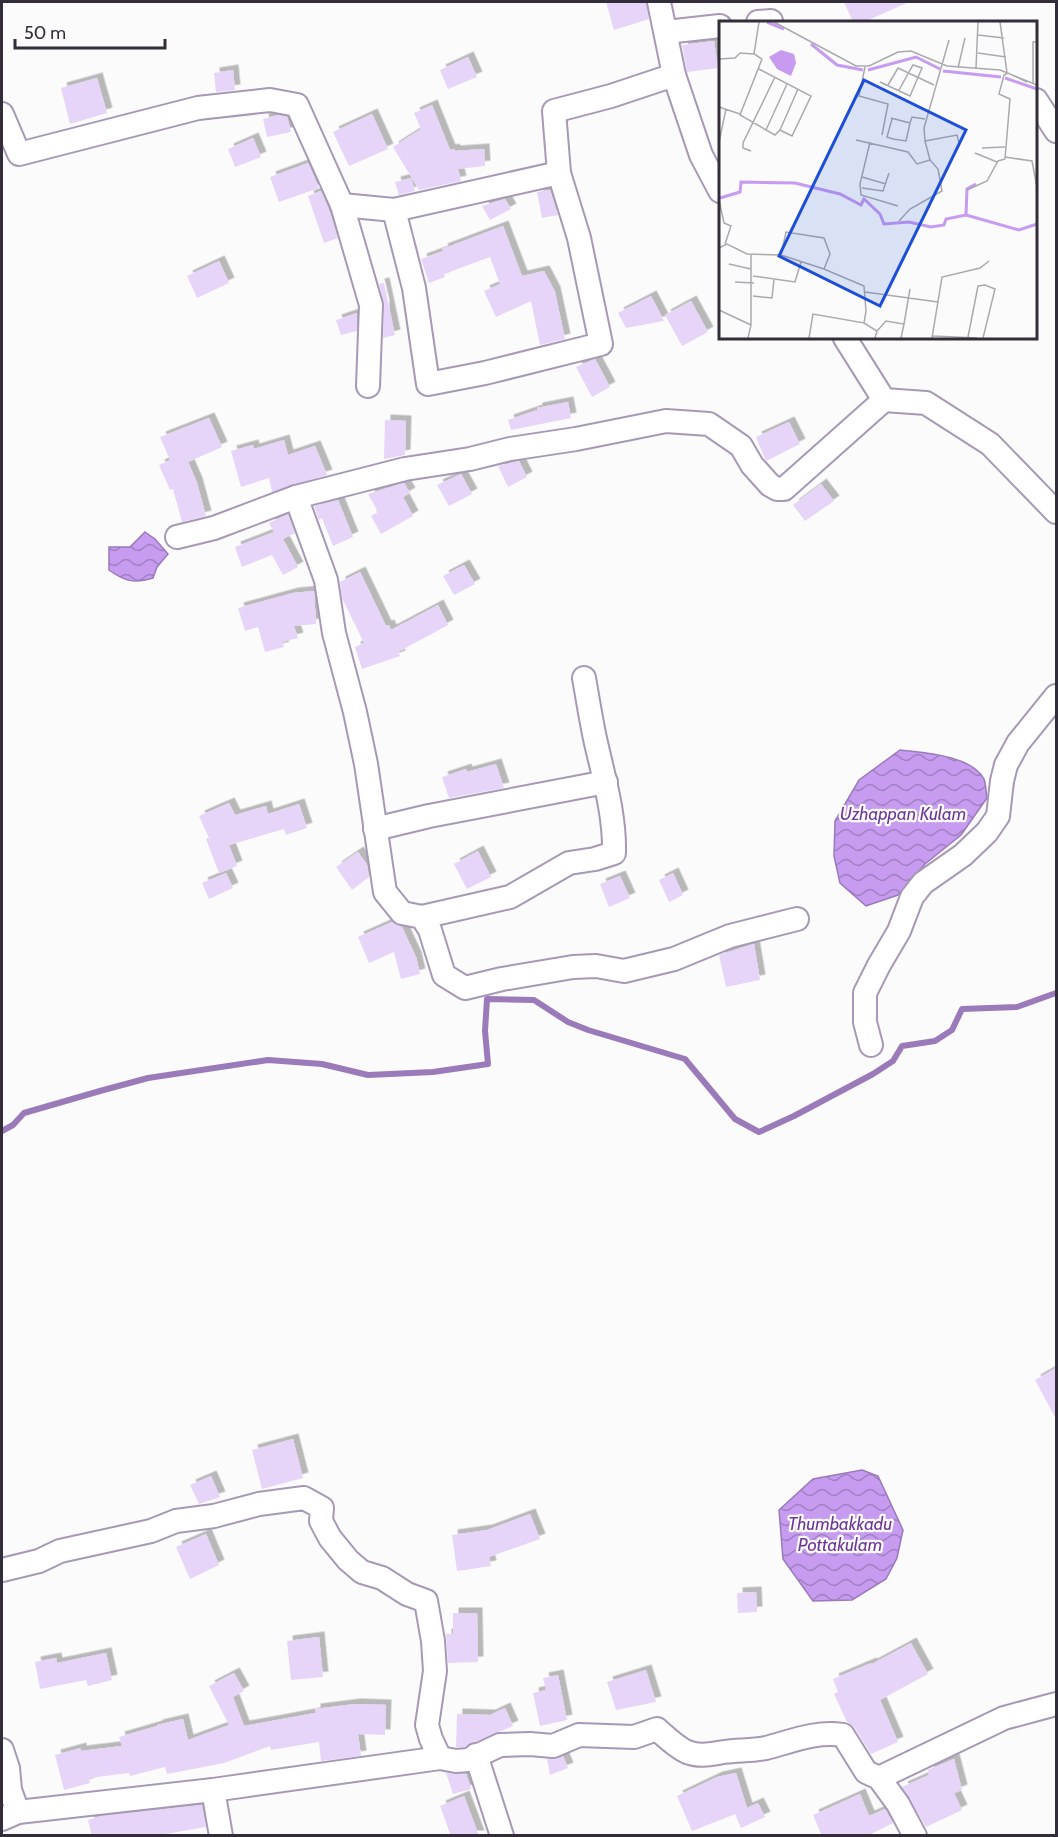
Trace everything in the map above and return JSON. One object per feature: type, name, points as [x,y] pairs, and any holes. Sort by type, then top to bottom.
[{"type":"street","points":[[658,2],[674,75],[701,155],[719,189]]},
{"type":"street","points":[[666,32],[719,26]]},
{"type":"street","points":[[394,210],[414,288],[428,384],[485,373],[601,344],[579,238],[559,173],[554,111],[611,96],[674,75]]},
{"type":"street","points":[[2,114],[19,154],[198,108],[270,100],[297,105],[342,205],[371,305],[368,386]]},
{"type":"street","points":[[1037,103],[1056,131]]},
{"type":"street","points":[[342,205],[394,210],[559,173]]},
{"type":"street","points":[[846,339],[884,400]]},
{"type":"street","points":[[177,537],[214,528],[296,497],[405,469],[470,459],[510,449],[576,439],[666,421],[709,424],[741,446],[752,465],[770,485],[777,489],[784,489],[884,400],[926,403],[990,444],[1056,512]]},
{"type":"street","points":[[296,497],[326,580],[334,633],[357,722],[385,892],[402,913],[422,917],[510,897],[570,863],[614,853],[615,841],[606,782],[595,739],[584,678]]},
{"type":"street","points":[[871,1045],[864,1022],[865,993],[899,931],[912,897],[923,883],[963,855],[987,832],[998,816],[1002,781],[1010,757],[1024,734],[1056,696]]},
{"type":"street","points":[[375,829],[429,816],[606,782]]},
{"type":"street","points":[[422,917],[430,930],[444,975],[465,988],[573,967],[596,966],[624,971],[674,959],[730,936],[797,918]]},
{"type":"street","points":[[2,1570],[39,1561],[60,1551],[151,1531],[176,1521],[214,1516],[259,1504],[304,1498],[322,1508],[321,1521],[330,1538],[348,1560],[362,1572],[382,1578],[407,1594],[426,1601],[433,1641],[435,1671],[427,1725],[430,1739],[440,1758]]},
{"type":"street","points":[[879,1778],[1004,1718],[1056,1704]]},
{"type":"street","points":[[2,1750],[9,1768],[10,1816],[440,1758],[468,1760],[500,1745],[553,1746],[579,1735],[634,1737],[657,1730],[678,1747],[688,1752],[704,1755],[759,1749],[794,1738],[827,1732],[843,1734],[866,1772],[879,1778],[898,1804],[915,1836]]},
{"type":"street","points":[[476,1755],[502,1836]]},
{"type":"street","points":[[213,1790],[221,1836]]},
{"type":"water","points":[[145,532],[155,539],[168,554],[157,567],[153,578],[140,581],[130,580],[109,570],[109,547],[130,547]]},
{"type":"water","name":"Uzhappan Kulam","points":[[900,750],[934,754],[969,765],[984,779],[987,798],[961,835],[925,864],[898,895],[866,906],[840,883],[834,856],[835,821],[859,780]]},
{"type":"water","name":"Thumbakkadu Pottakulam","points":[[862,1470],[878,1476],[903,1530],[897,1558],[886,1579],[852,1600],[813,1601],[783,1559],[779,1510],[813,1479]]},
{"type":"building","points":[[606,2],[646,2],[649,19],[614,30]]},
{"type":"building","points":[[844,2],[909,2],[866,21],[853,21]]},
{"type":"building","points":[[714,41],[718,68],[687,72],[682,45]]},
{"type":"building","points":[[468,57],[477,77],[448,89],[440,70]]},
{"type":"building","points":[[233,70],[235,90],[216,92],[214,73]]},
{"type":"building","points":[[97,78],[107,113],[70,124],[61,88]]},
{"type":"building","points":[[432,105],[450,150],[484,149],[485,166],[458,169],[461,181],[419,190],[393,147],[421,129],[414,113]]},
{"type":"building","points":[[372,114],[388,149],[349,166],[333,132]]},
{"type":"building","points":[[279,115],[287,117],[291,132],[267,137],[263,119]]},
{"type":"building","points":[[253,138],[261,157],[235,167],[228,149]]},
{"type":"building","points":[[308,163],[319,188],[279,202],[270,177]]},
{"type":"building","points":[[411,178],[415,191],[399,195],[395,182]]},
{"type":"building","points":[[550,190],[558,215],[542,218],[537,192]]},
{"type":"building","points":[[321,191],[338,238],[324,243],[308,196]]},
{"type":"building","points":[[505,199],[511,209],[490,220],[482,206]]},
{"type":"building","points":[[503,226],[522,276],[544,271],[555,292],[565,339],[540,345],[531,301],[496,317],[484,291],[500,284],[490,257],[444,274],[445,277],[429,283],[421,259]]},
{"type":"building","points":[[219,261],[229,283],[197,298],[187,276]]},
{"type":"building","points":[[384,283],[395,335],[383,338],[384,305],[379,284]]},
{"type":"building","points":[[651,296],[664,321],[626,328],[618,313]]},
{"type":"building","points":[[691,301],[708,332],[682,346],[665,315]]},
{"type":"building","points":[[357,313],[357,331],[341,335],[336,320]]},
{"type":"building","points":[[595,359],[610,387],[592,397],[576,367]]},
{"type":"building","points":[[568,402],[571,418],[511,430],[508,420],[537,410],[537,408]]},
{"type":"building","points":[[209,418],[222,447],[188,462],[197,483],[206,516],[182,522],[173,489],[170,490],[159,465],[170,460],[160,437]]},
{"type":"building","points":[[385,420],[406,421],[405,455],[384,459]]},
{"type":"building","points":[[789,422],[800,444],[766,461],[756,437]]},
{"type":"building","points":[[284,440],[288,455],[315,446],[327,475],[272,492],[269,478],[241,487],[231,451],[253,445],[254,449]]},
{"type":"building","points":[[519,461],[527,477],[508,487],[498,466]]},
{"type":"building","points":[[461,474],[472,494],[449,506],[437,485]]},
{"type":"building","points":[[404,483],[410,493],[403,497],[413,516],[381,534],[371,516],[378,512],[368,494]]},
{"type":"building","points":[[821,484],[834,501],[805,521],[793,505]]},
{"type":"building","points":[[338,500],[353,537],[333,546],[322,518],[319,520],[314,506]]},
{"type":"building","points":[[288,514],[295,533],[283,539],[298,567],[283,575],[272,555],[242,567],[235,547],[274,532],[269,523]]},
{"type":"building","points":[[464,565],[475,584],[454,595],[443,576]]},
{"type":"building","points":[[360,572],[386,626],[389,625],[391,630],[438,605],[448,625],[398,652],[400,656],[362,669],[355,647],[364,643],[342,598],[340,582]]},
{"type":"building","points":[[314,591],[316,624],[294,626],[298,638],[282,642],[284,647],[265,652],[258,627],[245,631],[238,608],[293,593]]},
{"type":"building","points":[[496,764],[504,788],[449,798],[442,777],[466,769],[467,772]]},
{"type":"building","points":[[229,803],[235,815],[266,806],[268,814],[299,804],[307,828],[286,835],[284,829],[229,845],[237,866],[219,873],[206,839],[209,838],[199,816]]},
{"type":"building","points":[[478,851],[491,877],[467,889],[454,864]]},
{"type":"building","points":[[358,852],[367,865],[369,877],[352,890],[336,867]]},
{"type":"building","points":[[226,873],[233,888],[209,899],[202,883]]},
{"type":"building","points":[[673,873],[683,895],[669,902],[659,880]]},
{"type":"building","points":[[620,876],[630,898],[609,907],[600,884]]},
{"type":"building","points":[[392,922],[402,927],[416,957],[420,974],[401,979],[394,952],[369,963],[358,937]]},
{"type":"building","points":[[754,944],[760,980],[726,987],[719,955]]},
{"type":"building","points":[[1056,1368],[1056,1419],[1035,1380]]},
{"type":"building","points":[[293,1439],[303,1478],[262,1489],[252,1450]]},
{"type":"building","points":[[211,1476],[220,1497],[199,1504],[190,1485]]},
{"type":"building","points":[[530,1514],[540,1539],[489,1557],[491,1566],[457,1571],[452,1535],[487,1530]]},
{"type":"building","points":[[206,1534],[219,1565],[190,1579],[176,1547]]},
{"type":"building","points":[[756,1592],[757,1612],[738,1613],[737,1593]]},
{"type":"building","points":[[453,1613],[477,1613],[478,1662],[448,1663],[446,1634],[453,1634]]},
{"type":"building","points":[[319,1637],[323,1677],[291,1680],[287,1641]]},
{"type":"building","points":[[911,1643],[928,1674],[880,1700],[898,1742],[871,1754],[854,1727],[847,1722],[834,1694],[838,1692],[833,1679],[872,1664]]},
{"type":"building","points":[[106,1653],[112,1680],[88,1686],[86,1680],[40,1689],[35,1662],[56,1658],[57,1663]]},
{"type":"building","points":[[646,1670],[656,1702],[616,1710],[607,1682]]},
{"type":"building","points":[[234,1673],[244,1691],[233,1697],[244,1726],[315,1713],[315,1709],[355,1704],[386,1705],[385,1735],[358,1734],[361,1756],[321,1761],[319,1742],[271,1750],[270,1746],[224,1763],[167,1774],[165,1767],[130,1776],[129,1773],[89,1778],[90,1783],[64,1790],[55,1755],[81,1748],[81,1751],[122,1746],[119,1737],[183,1719],[188,1740],[229,1725],[209,1686]]},
{"type":"building","points":[[558,1675],[567,1720],[540,1726],[533,1693],[546,1690],[543,1678]]},
{"type":"building","points":[[505,1708],[513,1726],[464,1747],[456,1747],[457,1714],[490,1715]]},
{"type":"building","points":[[563,1756],[568,1768],[550,1775],[547,1759]]},
{"type":"building","points":[[954,1759],[962,1790],[954,1793],[962,1810],[926,1827],[902,1787],[929,1775],[928,1770]]},
{"type":"building","points":[[446,1773],[466,1774],[471,1789],[453,1794]]},
{"type":"building","points":[[736,1773],[747,1808],[758,1803],[765,1817],[741,1828],[735,1814],[692,1831],[677,1796],[717,1777]]},
{"type":"building","points":[[860,1794],[869,1816],[885,1809],[893,1823],[867,1836],[822,1836],[813,1815]]},
{"type":"building","points":[[464,1796],[479,1836],[451,1836],[440,1806]]},
{"type":"building","points":[[202,1805],[206,1827],[154,1836],[92,1836],[88,1820],[101,1816]]},
{"type":"waterway","points":[[2,1131],[13,1125],[24,1113],[148,1078],[268,1060],[322,1064],[368,1075],[433,1072],[488,1064],[485,1031],[487,999],[534,1000],[568,1022],[588,1030],[685,1059],[735,1119],[759,1132],[873,1074],[893,1061],[902,1046],[935,1041],[952,1030],[962,1009],[1017,1007],[1056,993]]}]
